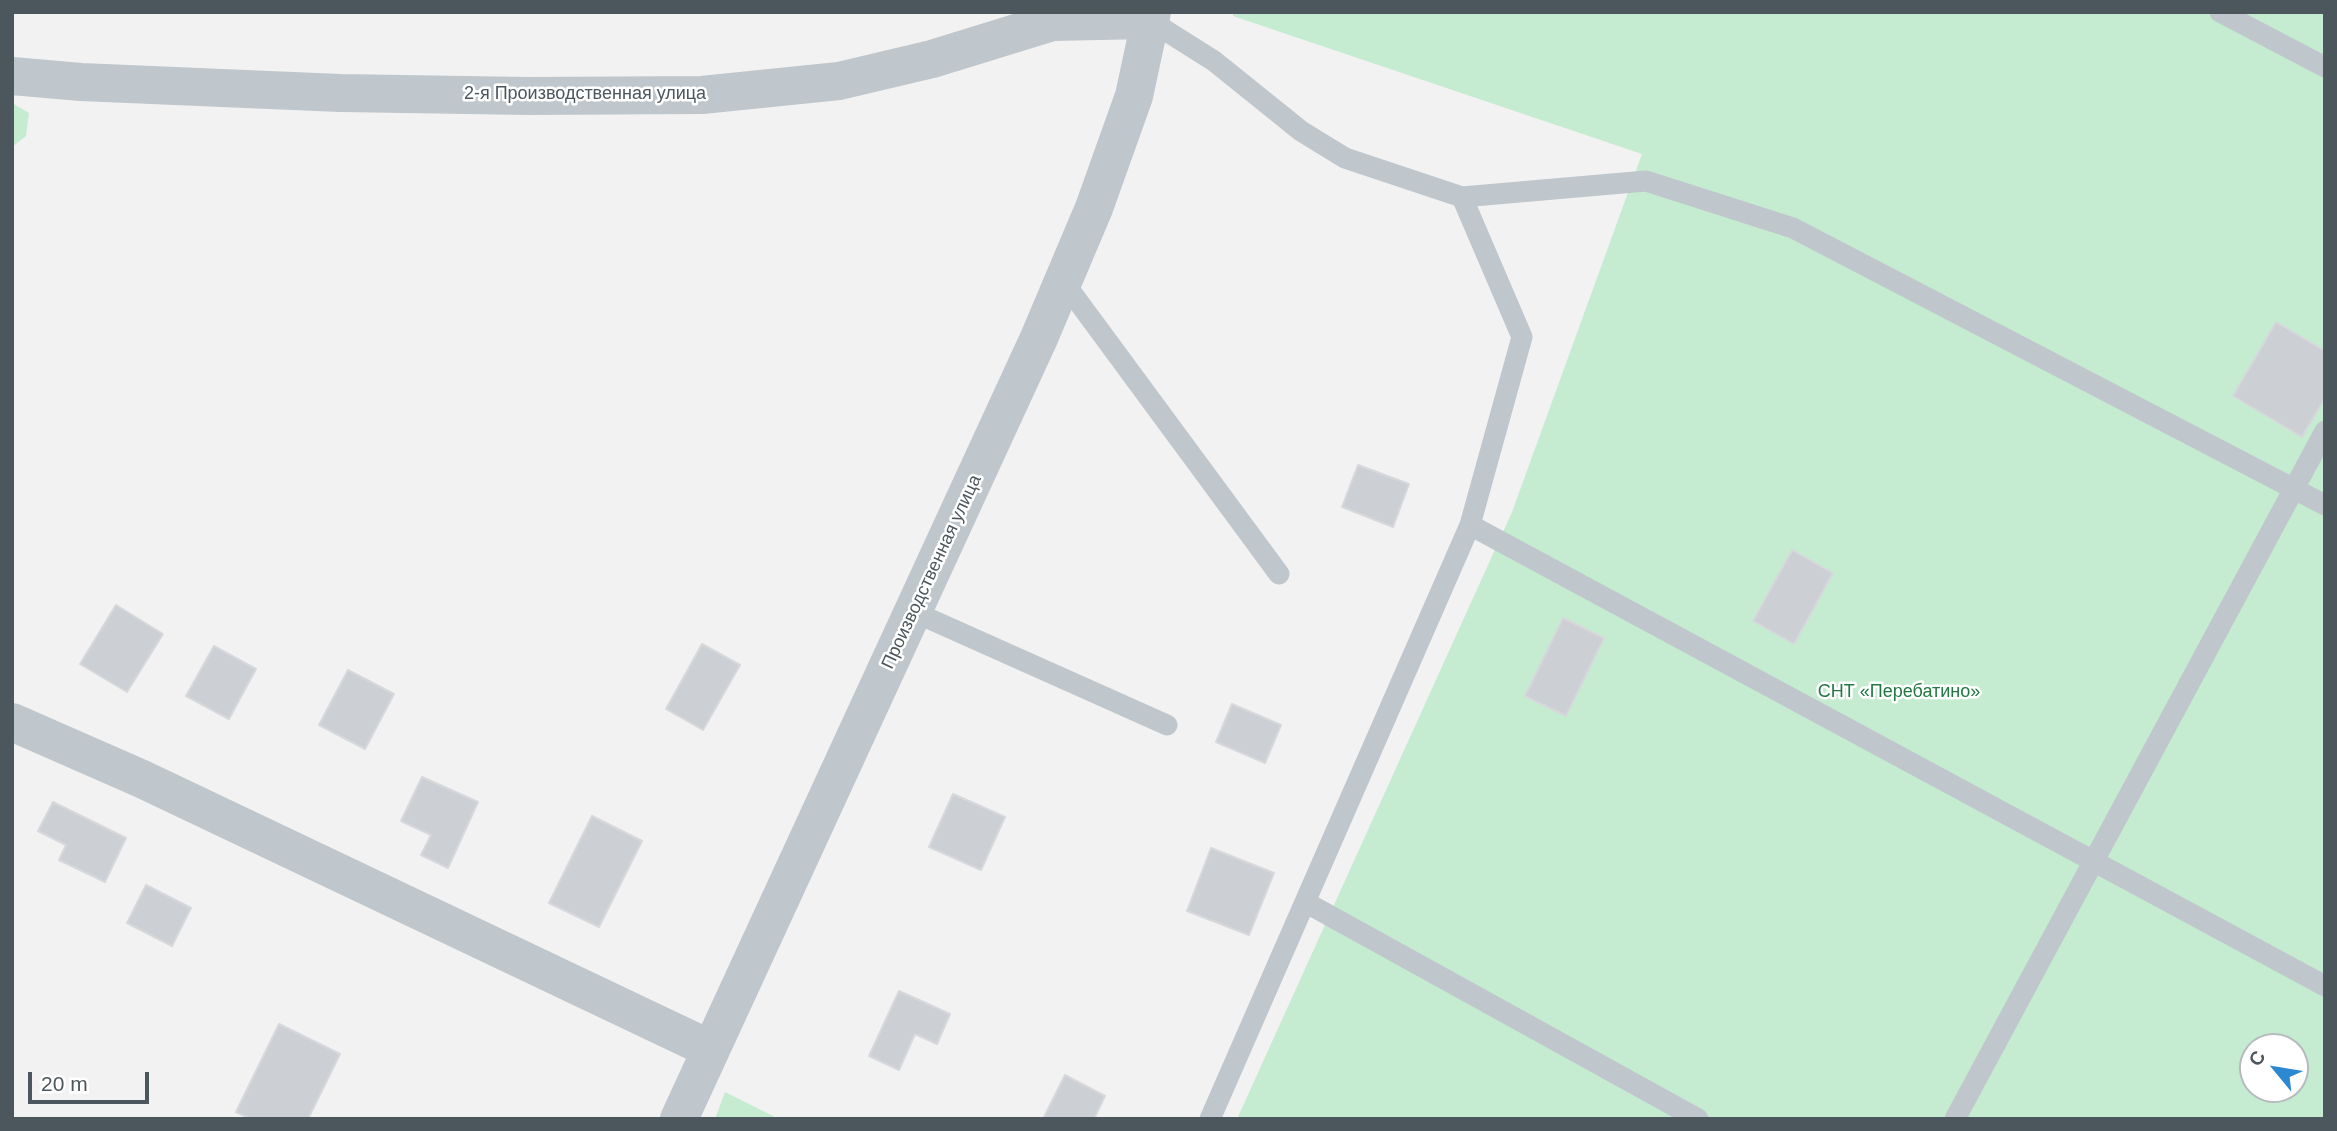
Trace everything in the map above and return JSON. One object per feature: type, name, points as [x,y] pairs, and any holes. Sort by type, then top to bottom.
[{"type":"street","name":"2-я Производственная улица","points":[[12,76],[80,82],[340,93],[702,95],[839,81],[932,60],[1052,22],[1151,16]]},
{"type":"street","name":"Производственная улица","points":[[678,1119],[914,612],[1063,281],[1094,208],[1134,96],[1151,16]]},
{"type":"street","points":[[12,722],[142,779],[710,1049]]},
{"type":"lane","points":[[2220,12],[2325,67]]},
{"type":"lane","points":[[1151,16],[1214,61],[1301,131],[1345,158],[1462,197],[1646,181],[1793,228],[2325,505]]},
{"type":"lane","points":[[1210,1119],[1471,525],[1522,337],[1462,197]]},
{"type":"lane","points":[[1063,281],[1279,574]]},
{"type":"lane","points":[[1955,1119],[2325,431]]},
{"type":"lane","points":[[1471,525],[2325,986]]},
{"type":"lane","points":[[914,612],[1167,725]]},
{"type":"lane","points":[[1306,902],[1698,1119]]},
{"type":"green space","name":"СНТ «Перебатино»","points":[[1233,12],[2325,12],[2325,1119],[1237,1119],[1512,512],[1642,154],[1233,16]]},
{"type":"green space","points":[[12,103],[29,113],[26,136],[12,147]]},
{"type":"green space","points":[[725,1092],[779,1119],[715,1119]]},
{"type":"building","points":[[2276,322],[2325,351],[2325,398],[2302,437],[2233,396]]},
{"type":"building","points":[[1358,465],[1409,484],[1393,527],[1342,507]]},
{"type":"building","points":[[1792,550],[1833,573],[1794,644],[1753,621]]},
{"type":"building","points":[[116,605],[163,634],[127,692],[80,664]]},
{"type":"building","points":[[1563,618],[1604,638],[1566,716],[1525,696]]},
{"type":"building","points":[[702,644],[740,665],[703,730],[666,709]]},
{"type":"building","points":[[214,646],[256,669],[229,719],[186,696]]},
{"type":"building","points":[[348,670],[394,694],[365,749],[319,725]]},
{"type":"building","points":[[1232,704],[1281,725],[1265,763],[1216,742]]},
{"type":"building","points":[[422,777],[478,802],[448,868],[421,855],[431,835],[401,821]]},
{"type":"building","points":[[953,794],[1005,817],[981,870],[929,847]]},
{"type":"building","points":[[53,802],[126,838],[105,882],[59,860],[66,845],[38,831]]},
{"type":"building","points":[[592,816],[642,841],[599,927],[549,903]]},
{"type":"building","points":[[1211,848],[1274,873],[1249,935],[1187,911]]},
{"type":"building","points":[[146,885],[191,908],[172,946],[127,923]]},
{"type":"building","points":[[899,991],[950,1014],[937,1044],[915,1034],[899,1070],[869,1056]]},
{"type":"building","points":[[279,1024],[340,1054],[308,1119],[251,1119],[236,1112]]},
{"type":"building","points":[[1065,1075],[1105,1096],[1094,1119],[1043,1119]]}]
